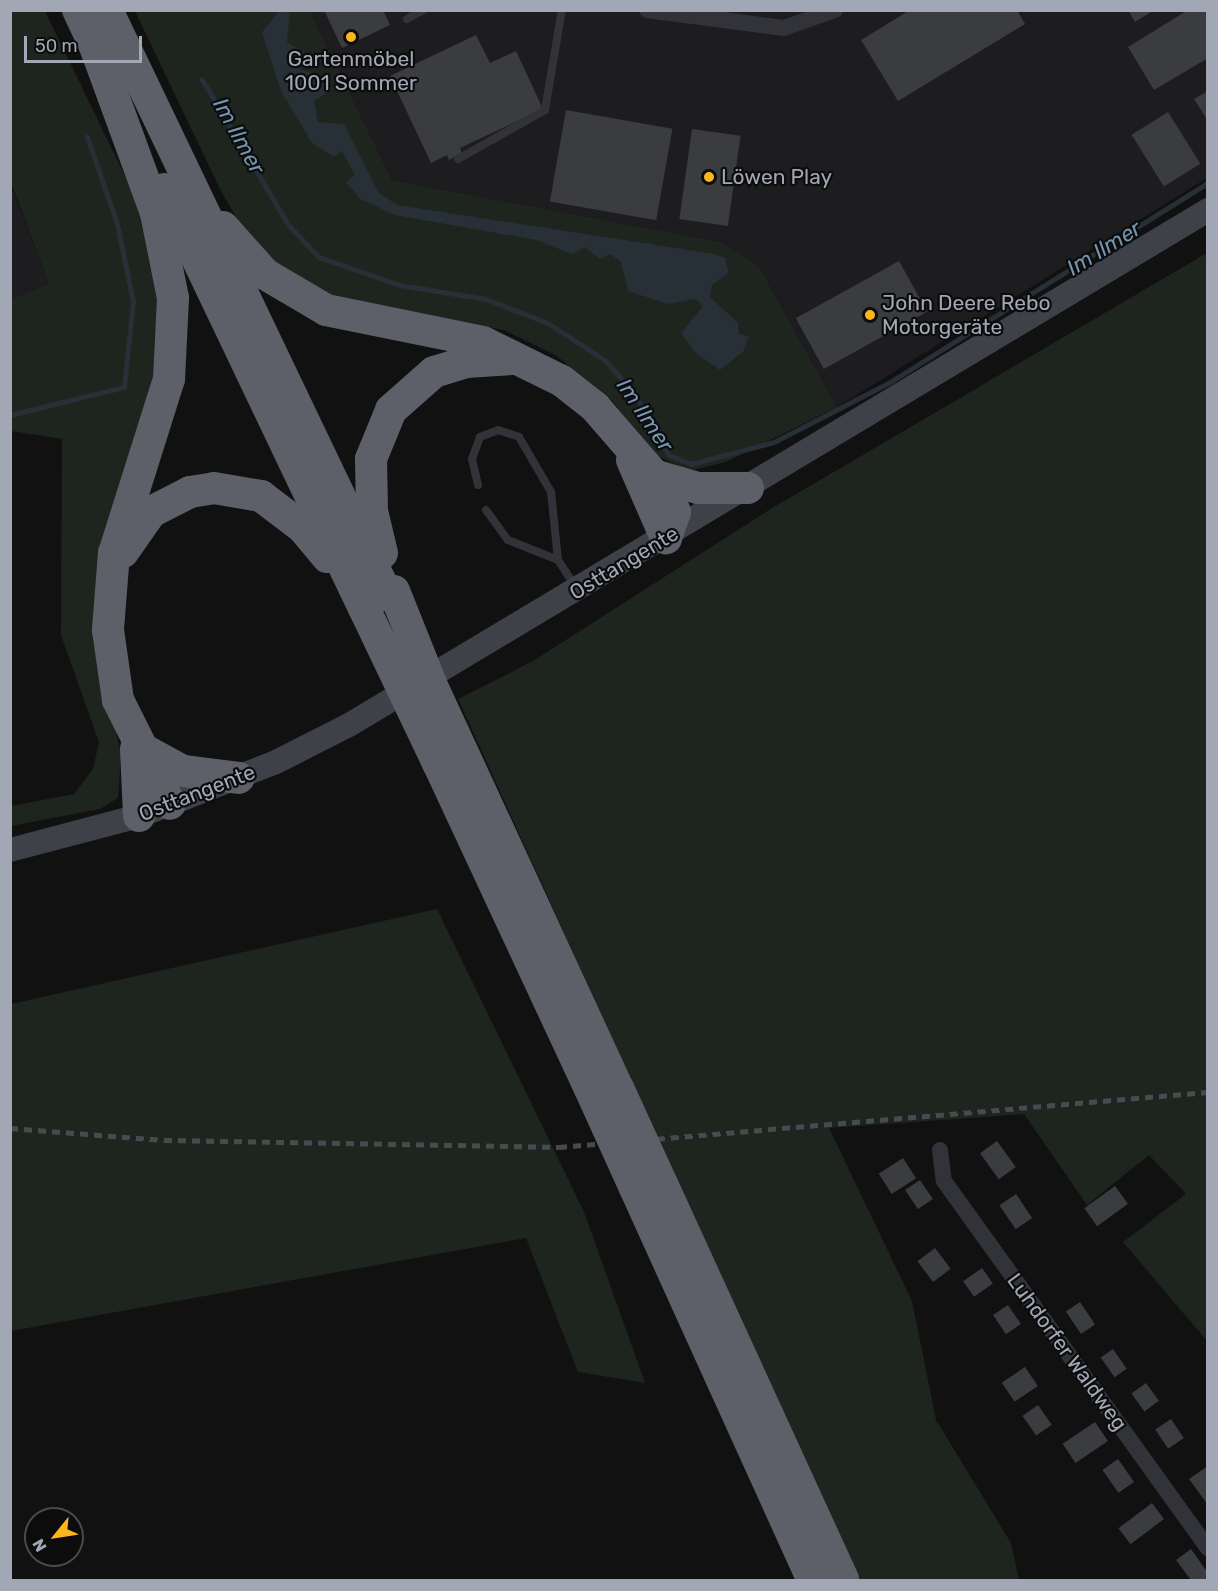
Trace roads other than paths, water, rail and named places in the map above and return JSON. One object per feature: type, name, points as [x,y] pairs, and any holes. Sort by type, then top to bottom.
[{"type":"highway","points":[[78,10],[382,598],[432,687],[450,757]]},
{"type":"highway","points":[[107,10],[189,181],[382,598],[450,757],[648,1185],[843,1581]]},
{"type":"highway","points":[[93,41],[156,213],[170,270],[175,335],[159,418],[125,508],[109,595],[110,665],[136,745],[170,804]]},
{"type":"highway","points":[[189,181],[236,245],[297,296],[356,318],[459,335],[525,361],[584,397],[657,476],[674,505],[666,538]]},
{"type":"highway","points":[[382,598],[372,511],[371,459],[383,423],[402,396],[434,372],[485,359],[525,361]]},
{"type":"highway","points":[[627,445],[666,538]]},
{"type":"highway","points":[[657,476],[698,488],[748,488]]},
{"type":"highway","points":[[109,595],[128,539],[151,512],[190,492],[237,489],[261,496],[303,528],[382,598]]},
{"type":"highway","points":[[136,745],[183,771],[239,777]]},
{"type":"highway","points":[[136,745],[139,816]]},
{"type":"highway","points":[[648,1185],[813,1581]]},
{"type":"main road","name":"Osttangente","points":[[10,850],[139,816],[239,777],[349,725],[578,591],[1208,210]]},
{"type":"street","points":[[647,10],[784,28],[835,10]]},
{"type":"street","name":"Luhdorfer Waldweg","points":[[940,1150],[944,1181],[1208,1548]]},
{"type":"lane","points":[[407,19],[424,10]]},
{"type":"lane","points":[[458,159],[545,110],[562,10]]},
{"type":"lane","points":[[478,485],[472,459],[480,437],[498,430],[519,437],[551,492],[558,560],[578,591]]},
{"type":"lane","points":[[486,510],[508,540],[558,560]]},
{"type":"waterway","name":"Im Ilmer","points":[[202,79],[288,224],[319,257],[400,285],[486,299],[548,323],[606,361],[634,393],[669,455],[691,464],[774,442],[892,381],[1208,183]]},
{"type":"waterway","name":"Im Ilmer","points":[[10,415],[124,387],[133,302],[117,224],[87,137]]},
{"type":"railway","points":[[10,1128],[164,1140],[559,1147],[1208,1092]]},
{"type":"place","name":"Gartenmöbel 1001 Sommer","points":[[351,37]]},
{"type":"place","name":"Löwen Play","points":[[709,177]]},
{"type":"place","name":"John Deere Rebo Motorgeräte","points":[[870,315]]}]
